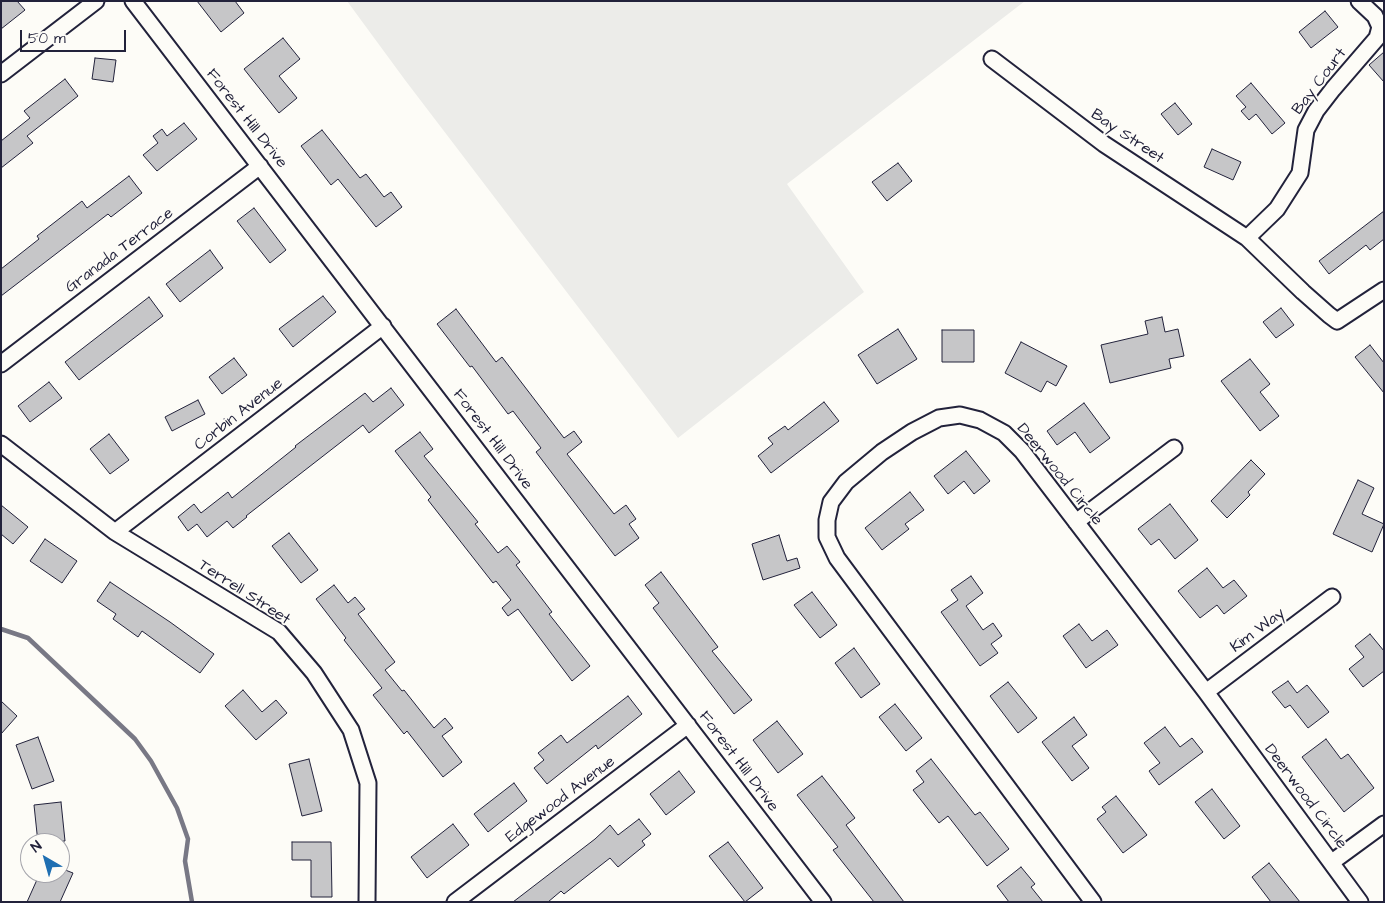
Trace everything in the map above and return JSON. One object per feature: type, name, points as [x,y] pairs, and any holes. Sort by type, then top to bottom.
[{"type":"street","points":[[1,74],[96,1]]},
{"type":"street","name":"Forest Hill Drive","points":[[133,1],[688,725],[814,899]]},
{"type":"street","name":"Bay Court","points":[[1247,238],[1277,210],[1300,173],[1306,130],[1316,111],[1333,88],[1377,38],[1380,27],[1375,16],[1359,1]]},
{"type":"street","name":"Bay Street","points":[[992,59],[1104,144],[1247,238],[1303,292],[1337,321],[1382,296]]},
{"type":"street","name":"Granada Terrace","points":[[1,364],[260,166]]},
{"type":"street","name":"Corbin Avenue","points":[[116,532],[383,326]]},
{"type":"street","name":"Deerwood Circle","points":[[1092,902],[862,593],[837,558],[827,537],[831,502],[846,482],[882,452],[912,432],[939,418],[960,415],[980,420],[1004,433],[1022,452],[1206,692],[1360,902]]},
{"type":"street","name":"Terrell Street","points":[[1,444],[116,532],[279,632],[314,673],[351,730],[368,783],[367,902]]},
{"type":"street","points":[[1076,522],[1174,448]]},
{"type":"street","name":"Kim Way","points":[[1206,692],[1332,597]]},
{"type":"street","name":"Edgewood Avenue","points":[[455,902],[688,725]]},
{"type":"street","points":[[1332,862],[1384,824]]},
{"type":"shaded area","points":[[347,1],[1025,1],[787,184],[864,292],[678,438]]},
{"type":"building","points":[[1,1],[17,1],[25,10],[1,29]]},
{"type":"building","points":[[197,1],[235,1],[244,13],[221,32]]},
{"type":"building","points":[[1325,11],[1338,27],[1311,48],[1299,32]]},
{"type":"building","points":[[283,38],[300,59],[279,76],[297,98],[279,113],[244,69]]},
{"type":"building","points":[[1384,52],[1384,82],[1369,65]]},
{"type":"building","points":[[95,58],[116,60],[113,82],[92,79]]},
{"type":"building","points":[[65,79],[78,96],[27,136],[33,143],[1,168],[1,141],[30,118],[24,111]]},
{"type":"building","points":[[1251,83],[1285,123],[1272,134],[1256,114],[1249,120],[1241,111],[1246,107],[1236,96]]},
{"type":"building","points":[[1175,103],[1192,124],[1178,135],[1161,114]]},
{"type":"building","points":[[184,123],[197,139],[157,171],[143,155],[158,143],[153,136],[162,129],[167,136]]},
{"type":"building","points":[[322,130],[360,178],[366,174],[384,197],[391,192],[402,207],[376,227],[338,179],[331,185],[301,146]]},
{"type":"building","points":[[1212,149],[1241,162],[1233,180],[1204,167]]},
{"type":"building","points":[[898,163],[912,181],[887,201],[872,182]]},
{"type":"building","points":[[129,176],[142,193],[111,217],[108,214],[1,296],[1,269],[39,239],[37,236],[82,201],[87,208]]},
{"type":"building","points":[[254,208],[286,250],[270,263],[237,221]]},
{"type":"building","points":[[1384,211],[1384,239],[1370,250],[1366,245],[1329,274],[1319,261]]},
{"type":"building","points":[[210,250],[223,268],[180,302],[166,284]]},
{"type":"building","points":[[323,296],[336,312],[293,347],[279,329]]},
{"type":"building","points":[[149,297],[163,316],[79,380],[65,362]]},
{"type":"building","points":[[1281,308],[1294,325],[1276,338],[1263,322]]},
{"type":"building","points":[[456,309],[496,362],[502,357],[564,438],[574,431],[582,442],[567,454],[614,514],[626,505],[636,519],[629,524],[639,538],[615,556],[536,452],[541,448],[513,411],[508,414],[437,324]]},
{"type":"building","points":[[1162,317],[1165,332],[1178,329],[1184,356],[1169,359],[1171,368],[1110,383],[1101,345],[1148,334],[1145,321]]},
{"type":"building","points":[[898,329],[917,359],[877,384],[858,355]]},
{"type":"building","points":[[942,330],[974,330],[974,362],[942,362]]},
{"type":"building","points":[[1021,342],[1067,366],[1056,386],[1047,381],[1041,392],[1005,373]]},
{"type":"building","points":[[1370,345],[1384,363],[1384,393],[1355,357]]},
{"type":"building","points":[[234,358],[247,375],[222,394],[209,377]]},
{"type":"building","points":[[1250,359],[1270,384],[1260,392],[1279,416],[1260,431],[1221,381]]},
{"type":"building","points":[[49,382],[62,398],[30,422],[18,406]]},
{"type":"building","points":[[391,388],[404,405],[369,433],[363,425],[233,528],[227,521],[207,537],[197,524],[188,531],[178,517],[194,504],[201,513],[228,492],[232,498],[295,446],[365,393],[373,402]]},
{"type":"building","points":[[198,400],[205,414],[172,431],[165,417]]},
{"type":"building","points":[[824,402],[839,421],[771,473],[758,456],[773,444],[768,438],[785,426],[788,430]]},
{"type":"building","points":[[1084,403],[1110,438],[1090,453],[1075,432],[1057,445],[1047,431]]},
{"type":"building","points":[[420,432],[433,449],[424,456],[478,522],[475,524],[498,553],[507,546],[520,562],[516,565],[552,612],[549,614],[590,666],[572,681],[518,609],[508,616],[502,608],[511,600],[496,581],[493,583],[428,500],[431,497],[395,451]]},
{"type":"building","points":[[109,434],[129,460],[110,474],[90,449]]},
{"type":"building","points":[[966,451],[990,481],[974,494],[964,481],[948,494],[934,476]]},
{"type":"building","points":[[1251,460],[1265,474],[1248,492],[1250,495],[1227,518],[1211,501]]},
{"type":"building","points":[[1358,480],[1374,488],[1362,514],[1384,524],[1372,552],[1333,534]]},
{"type":"building","points":[[910,492],[924,510],[905,524],[909,529],[882,550],[865,528]]},
{"type":"building","points":[[1170,504],[1198,540],[1175,559],[1159,539],[1151,545],[1138,529]]},
{"type":"building","points":[[1,505],[28,527],[13,544],[1,534]]},
{"type":"building","points":[[289,533],[318,570],[301,583],[272,546]]},
{"type":"building","points":[[779,535],[787,561],[797,558],[800,568],[763,580],[752,544]]},
{"type":"building","points":[[45,539],[77,561],[62,583],[30,561]]},
{"type":"building","points":[[1207,568],[1223,588],[1234,580],[1247,596],[1224,614],[1217,605],[1200,618],[1178,591]]},
{"type":"building","points":[[661,572],[718,647],[712,651],[752,700],[734,714],[653,608],[659,603],[645,585]]},
{"type":"building","points":[[971,576],[983,593],[966,606],[983,630],[993,623],[1002,636],[991,644],[998,653],[980,666],[941,612],[958,600],[951,590]]},
{"type":"building","points":[[110,582],[214,654],[200,673],[142,631],[138,637],[113,619],[116,614],[97,601]]},
{"type":"building","points":[[334,585],[348,603],[355,597],[365,609],[358,614],[395,662],[385,670],[402,691],[404,690],[434,728],[445,718],[453,728],[442,736],[462,762],[443,777],[407,731],[404,734],[373,695],[382,688],[344,640],[346,638],[316,599]]},
{"type":"building","points":[[812,592],[837,625],[820,638],[794,605]]},
{"type":"building","points":[[1079,624],[1092,641],[1107,630],[1118,645],[1086,668],[1063,636]]},
{"type":"building","points":[[1370,634],[1384,651],[1384,671],[1363,687],[1349,669],[1364,657],[1355,646]]},
{"type":"building","points":[[854,648],[880,684],[861,698],[835,663]]},
{"type":"building","points":[[1288,681],[1297,693],[1307,685],[1329,712],[1308,728],[1290,705],[1285,708],[1272,692]]},
{"type":"building","points":[[1008,682],[1037,718],[1018,733],[990,696]]},
{"type":"building","points":[[243,690],[262,712],[276,700],[287,713],[256,740],[225,706]]},
{"type":"building","points":[[628,696],[642,714],[598,749],[596,745],[547,784],[534,768],[544,760],[538,753],[561,735],[567,743]]},
{"type":"building","points":[[1,701],[17,716],[1,734]]},
{"type":"building","points":[[895,704],[922,738],[906,751],[879,717]]},
{"type":"building","points":[[1074,717],[1087,735],[1072,746],[1089,768],[1072,781],[1042,742]]},
{"type":"building","points":[[777,721],[803,754],[778,773],[753,740]]},
{"type":"building","points":[[1165,727],[1180,747],[1192,738],[1203,752],[1159,785],[1149,771],[1160,763],[1144,743]]},
{"type":"building","points":[[38,737],[54,781],[32,789],[16,745]]},
{"type":"building","points":[[1326,739],[1341,759],[1348,754],[1374,788],[1344,812],[1302,757]]},
{"type":"building","points":[[309,759],[322,811],[302,816],[289,764]]},
{"type":"building","points":[[931,759],[975,815],[980,812],[1009,849],[987,866],[948,816],[939,823],[913,790],[924,782],[916,771]]},
{"type":"building","points":[[679,771],[695,792],[666,815],[650,794]]},
{"type":"building","points":[[822,776],[855,818],[846,825],[904,902],[874,902],[833,850],[838,847],[797,795]]},
{"type":"building","points":[[514,783],[527,801],[488,832],[474,814]]},
{"type":"building","points":[[1212,789],[1240,826],[1224,839],[1195,802]]},
{"type":"building","points":[[1116,796],[1147,835],[1123,853],[1097,819],[1106,812],[1102,807]]},
{"type":"building","points":[[61,802],[64,833],[37,833],[34,805]]},
{"type":"building","points":[[639,819],[651,834],[642,841],[645,845],[618,867],[610,858],[564,894],[561,891],[548,902],[513,902],[595,839],[610,825],[618,835]]},
{"type":"building","points":[[453,824],[469,845],[427,878],[411,857]]},
{"type":"building","points":[[292,842],[331,842],[332,897],[311,897],[311,860],[292,860]]},
{"type":"building","points":[[728,842],[763,888],[745,902],[709,856]]},
{"type":"building","points":[[1269,863],[1300,902],[1271,902],[1252,877]]},
{"type":"building","points":[[1021,867],[1035,884],[1031,887],[1043,902],[1009,902],[997,886]]},
{"type":"building","points":[[36,883],[69,883],[60,902],[27,902]]},
{"type":"waterway","points":[[1,629],[28,638],[135,739],[151,761],[177,808],[188,839],[185,861],[192,902]]}]
